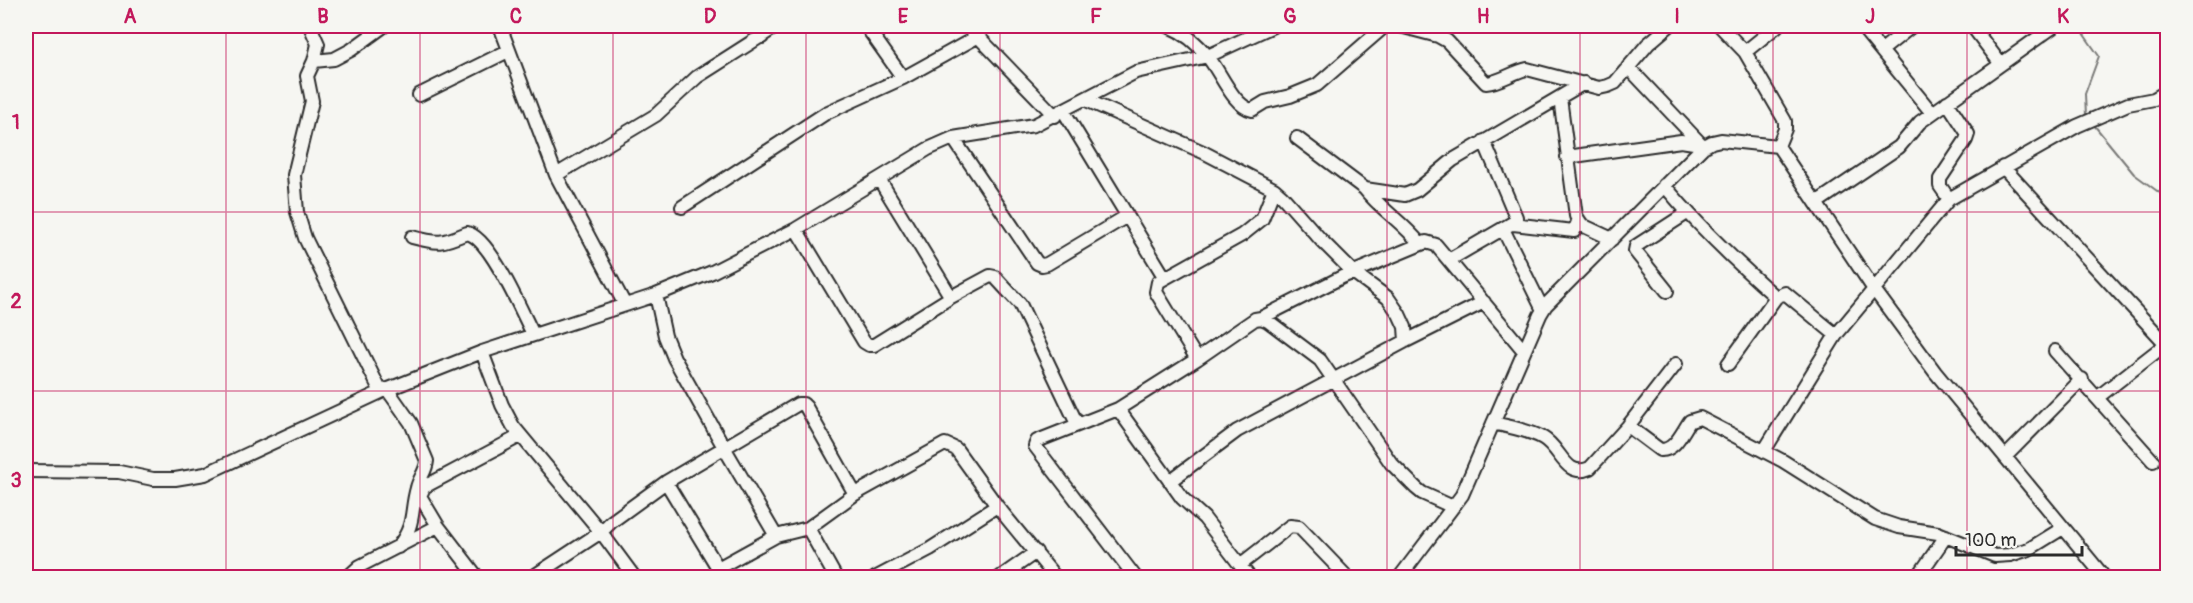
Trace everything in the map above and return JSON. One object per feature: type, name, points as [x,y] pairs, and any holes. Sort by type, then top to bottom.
[{"type":"street","points":[[310,26],[318,44],[307,76],[312,101],[294,175],[297,212],[305,238],[384,391],[411,423],[427,461],[416,489],[411,524],[398,547]]},
{"type":"street","points":[[314,61],[334,59],[351,50],[384,26]]},
{"type":"street","points":[[500,26],[556,175],[625,305]]},
{"type":"street","points":[[755,26],[762,37]]},
{"type":"street","points":[[556,175],[656,115],[697,77],[777,26]]},
{"type":"street","points":[[866,26],[903,78]]},
{"type":"street","points":[[968,26],[1059,113],[1165,278]]},
{"type":"street","points":[[1168,26],[1180,31],[1208,56],[1240,105],[1252,110],[1265,102],[1290,96],[1317,85],[1385,26]]},
{"type":"street","points":[[26,471],[119,472],[175,479],[205,474],[384,391],[482,352],[656,295],[712,272],[795,230],[928,149],[953,138],[1035,125],[1142,69],[1208,56],[1273,26]]},
{"type":"street","points":[[1400,26],[1438,36],[1447,41],[1486,83],[1493,83],[1517,71],[1527,69],[1599,88],[1615,83],[1648,44],[1669,26]]},
{"type":"street","points":[[1720,26],[1745,52],[1785,121],[1785,129],[1778,147]]},
{"type":"street","points":[[1745,52],[1777,26]]},
{"type":"street","points":[[1861,26],[1932,113]]},
{"type":"street","points":[[1882,50],[1912,26]]},
{"type":"street","points":[[1972,26],[2000,63]]},
{"type":"street","points":[[1816,203],[1899,147],[1920,122],[2000,63],[2054,27]]},
{"type":"street","points":[[682,207],[826,113],[903,78],[977,37]]},
{"type":"street","points":[[419,95],[508,51]]},
{"type":"street","points":[[1628,67],[1704,144]]},
{"type":"street","points":[[1297,138],[1363,187],[1372,191],[1405,195],[1412,193],[1453,160],[1584,83]]},
{"type":"street","points":[[1764,451],[1836,335],[1949,200],[2078,126],[2128,104],[2154,99],[2168,90]]},
{"type":"street","points":[[1508,226],[1574,231],[1578,222],[1560,98]]},
{"type":"street","points":[[1084,99],[1203,153],[1274,189],[1353,272],[1388,298],[1405,327],[1406,341]]},
{"type":"street","points":[[1947,102],[1968,134],[1940,179],[1940,186],[1949,200]]},
{"type":"street","points":[[953,138],[1037,263],[1047,264],[1127,216]]},
{"type":"street","points":[[1567,157],[1681,141],[1704,144],[1721,140],[1778,147],[1873,288],[1935,372],[2105,578]]},
{"type":"street","points":[[1449,260],[1508,226],[1516,217],[1484,141]]},
{"type":"street","points":[[1399,578],[1462,495],[1543,310],[1704,144]]},
{"type":"street","points":[[2003,168],[2167,345],[2098,397]]},
{"type":"street","points":[[879,179],[951,297]]},
{"type":"street","points":[[1664,185],[1687,213],[1733,259],[1776,297]]},
{"type":"street","points":[[1363,187],[1372,199],[1408,229],[1420,244]]},
{"type":"street","points":[[1197,359],[1156,292],[1158,282],[1242,235],[1262,219],[1274,189]]},
{"type":"street","points":[[1667,291],[1635,249],[1636,246],[1687,213]]},
{"type":"street","points":[[1578,222],[1612,239]]},
{"type":"street","points":[[1508,226],[1543,310]]},
{"type":"street","points":[[795,230],[864,342],[869,345],[874,345],[951,297],[990,276],[995,277],[1020,304],[1077,424]]},
{"type":"street","points":[[412,237],[436,244],[467,233],[479,239],[507,282],[533,334]]},
{"type":"street","points":[[1136,578],[1035,446],[1037,441],[1118,409],[1255,319],[1353,272],[1426,242],[1436,245],[1524,351]]},
{"type":"street","points":[[1728,364],[1776,297],[1785,293],[1836,335]]},
{"type":"street","points":[[656,295],[665,336],[672,352],[724,449],[776,536]]},
{"type":"street","points":[[1170,481],[1230,435],[1406,341],[1484,303]]},
{"type":"street","points":[[1261,318],[1320,360],[1391,463],[1422,493],[1453,507]]},
{"type":"street","points":[[2055,351],[2153,461]]},
{"type":"street","points":[[482,352],[502,405],[520,436],[601,532],[634,578]]},
{"type":"street","points":[[1493,423],[1542,437],[1571,469],[1577,471],[1590,468],[1628,426],[1676,364]]},
{"type":"street","points":[[2005,457],[2082,379]]},
{"type":"street","points":[[531,578],[601,532],[611,522],[666,482],[798,404],[802,404],[855,494]]},
{"type":"street","points":[[1118,409],[1182,498],[1204,518],[1250,578]]},
{"type":"street","points":[[1628,426],[1660,450],[1664,450],[1672,446],[1690,421],[1700,418],[1764,451],[1875,519],[1899,527],[1946,536],[1995,556],[2010,555],[2029,549],[2063,528]]},
{"type":"street","points":[[478,578],[438,526],[420,496],[424,487],[520,436]]},
{"type":"street","points":[[666,482],[718,568],[776,536],[808,528],[855,494],[945,444],[956,449],[1056,578]]},
{"type":"street","points":[[875,578],[921,554],[998,506]]},
{"type":"street","points":[[1239,565],[1294,525],[1299,527],[1348,578]]},
{"type":"street","points":[[346,578],[360,566],[438,526]]},
{"type":"street","points":[[808,528],[836,578]]},
{"type":"street","points":[[1917,578],[1946,536]]},
{"type":"street","points":[[999,578],[1036,552]]},
{"type":"waterway","points":[[2078,26],[2099,56],[2085,94],[2086,116]]},
{"type":"waterway","points":[[2094,125],[2134,174],[2168,199]]}]
